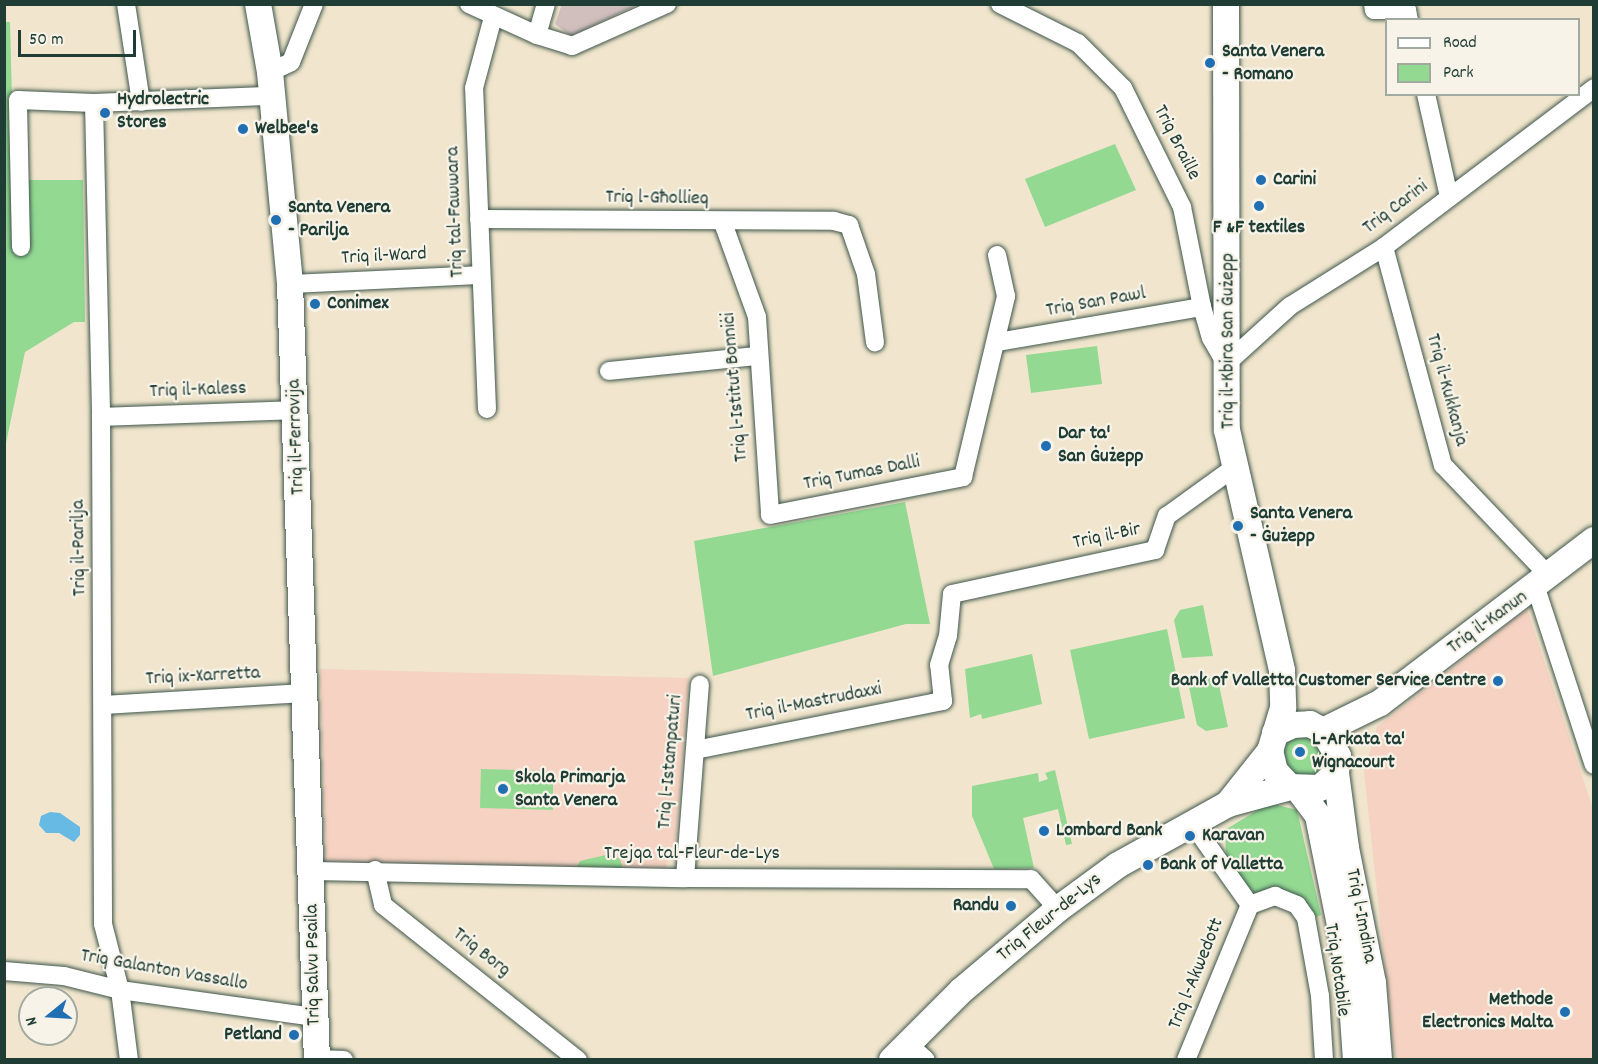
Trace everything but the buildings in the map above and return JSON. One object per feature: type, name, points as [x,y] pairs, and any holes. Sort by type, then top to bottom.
[{"type":"main road","name":"Triq il-Ferrovija","points":[[258,4],[271,84],[290,284],[297,410],[304,693],[313,871]]},
{"type":"main road","name":"Triq il-Kbira San Ġużepp","points":[[1226,4],[1227,430],[1282,671],[1283,708],[1273,742]]},
{"type":"main road","name":"Triq il-Kanun","points":[[1316,728],[1380,703],[1542,582],[1593,540]]},
{"type":"main road","name":"Triq il-Kbira San Ġużepp","points":[[1282,671],[1316,728]]},
{"type":"main road","name":"Triq il-Kanun","points":[[1337,764],[1380,703]]},
{"type":"main road","points":[[1293,725],[1316,728],[1337,764],[1320,788],[1294,788],[1275,771],[1273,742],[1293,725]]},
{"type":"main road","name":"Triq Fleur-de-Lys","points":[[1228,804],[1273,742]]},
{"type":"main road","name":"Triq l-Imdina","points":[[1337,764],[1346,848],[1373,983],[1378,1059]]},
{"type":"main road","name":"Triq Fleur-de-Lys","points":[[908,1054],[961,991],[1058,909],[1118,865],[1228,804],[1294,788]]},
{"type":"main road","name":"Triq l-Imdina","points":[[1294,788],[1318,816],[1350,974],[1356,1059]]},
{"type":"main road","name":"Triq Salvu Psaila","points":[[313,871],[317,1059]]},
{"type":"street","points":[[126,4],[141,102]]},
{"type":"street","points":[[21,247],[18,100],[141,102],[271,84],[291,62],[314,4]]},
{"type":"street","points":[[469,4],[493,17],[537,35],[572,46],[667,4]]},
{"type":"street","points":[[537,35],[546,4]]},
{"type":"street","name":"Triq Braille","points":[[1000,4],[1078,43],[1123,88],[1182,207],[1202,307],[1211,338],[1226,364]]},
{"type":"street","points":[[1373,4],[1374,10],[1407,10],[1409,18]]},
{"type":"street","name":"Triq tal-Fawwara","points":[[487,409],[474,88],[493,17]]},
{"type":"street","name":"Triq Carini","points":[[1226,364],[1290,306],[1383,247],[1593,88]]},
{"type":"street","points":[[1426,96],[1449,197]]},
{"type":"street","name":"Triq il-Parilja","points":[[94,103],[101,417],[104,705],[103,924],[120,990],[129,1059]]},
{"type":"street","name":"Triq l-Għollieq","points":[[479,219],[723,223],[834,221],[849,225],[866,274],[874,342]]},
{"type":"street","name":"Triq l-Istitut Bonniċi","points":[[723,223],[757,317],[757,356],[770,515]]},
{"type":"street","name":"Triq il-Kukkanja","points":[[1383,247],[1443,465],[1542,582]]},
{"type":"street","points":[[997,255],[1006,296],[997,342]]},
{"type":"street","name":"Triq il-Ward","points":[[290,284],[480,275]]},
{"type":"street","name":"Triq San Pawl","points":[[997,342],[1202,307]]},
{"type":"street","name":"Triq Tumas Dalli","points":[[770,515],[963,477],[997,342]]},
{"type":"street","points":[[609,371],[757,356]]},
{"type":"street","name":"Triq il-Kaless","points":[[101,417],[297,410]]},
{"type":"street","name":"Triq il-Bir","points":[[943,701],[939,665],[948,636],[952,594],[1155,550],[1167,516],[1234,467]]},
{"type":"street","points":[[1542,582],[1593,765]]},
{"type":"street","name":"Triq l-Istampaturi","points":[[685,878],[700,685]]},
{"type":"street","name":"Triq ix-Xarretta","points":[[104,705],[304,693]]},
{"type":"street","name":"Triq il-Mastrudaxxi","points":[[695,750],[943,701]]},
{"type":"street","points":[[1192,823],[1250,905]]},
{"type":"street","name":"Trejqa tal-Fleur-de-Lys","points":[[313,871],[375,870],[685,878],[1031,879],[1058,909]]},
{"type":"street","name":"Triq Borg","points":[[375,870],[383,905],[578,1059]]},
{"type":"street","name":"Triq Notabile","points":[[1250,905],[1275,896],[1297,905],[1306,918],[1320,996],[1324,1059]]},
{"type":"street","name":"Triq l-Akwedott","points":[[1186,1059],[1250,905]]},
{"type":"street","name":"Triq Galanton Vassallo","points":[[4,971],[64,976],[120,990],[315,1017]]},
{"type":"street","points":[[317,1059],[344,1059]]},
{"type":"shaded area","points":[[562,4],[637,5],[571,36],[555,24]]},
{"type":"shaded area","points":[[1527,609],[1593,809],[1593,1059],[1395,1059],[1364,772],[1377,727]]},
{"type":"shaded area","name":"Skola Primarja Santa Venera","points":[[320,669],[689,678],[676,841],[665,870],[394,863],[326,865]]},
{"type":"green space","points":[[4,22],[10,22],[14,173],[31,180],[83,180],[85,322],[74,322],[25,352],[5,448]]},
{"type":"green space","points":[[1115,144],[1136,190],[1045,227],[1025,179]]},
{"type":"green space","points":[[1097,346],[1102,384],[1031,393],[1026,355]]},
{"type":"green space","points":[[905,502],[930,624],[906,624],[713,676],[694,541]]},
{"type":"green space","points":[[1203,605],[1213,656],[1182,658],[1174,620],[1180,610]]},
{"type":"green space","points":[[1167,629],[1185,718],[1089,739],[1070,650]]},
{"type":"green space","points":[[1032,654],[1042,704],[982,719],[981,714],[970,718],[965,669]]},
{"type":"green space","points":[[1217,676],[1228,727],[1206,731],[1197,725],[1189,687],[1206,683],[1206,679]]},
{"type":"green space","points":[[1303,736],[1318,742],[1324,757],[1318,772],[1303,778],[1288,772],[1282,757],[1288,742]]},
{"type":"green space","points":[[481,769],[553,771],[553,810],[480,808]]},
{"type":"green space","points":[[1055,770],[1072,844],[1066,845],[1058,809],[1023,818],[1034,868],[994,869],[972,816],[972,786],[1038,773],[1039,782],[1048,779],[1045,773]]},
{"type":"green space","points":[[1269,803],[1297,810],[1321,915],[1316,917],[1304,906],[1251,892],[1226,855],[1225,830]]},
{"type":"green space","points":[[610,854],[620,859],[623,869],[577,867],[580,861]]},
{"type":"water","points":[[50,812],[60,813],[80,827],[80,835],[74,842],[59,833],[46,833],[39,825],[41,816]]},
{"type":"place","name":"Santa Venera - Romano","points":[[1210,63]]},
{"type":"place","name":"Hydrolectric Stores","points":[[105,113]]},
{"type":"place","name":"Welbee's","points":[[243,129]]},
{"type":"place","name":"Carini","points":[[1261,180]]},
{"type":"place","name":"F &F textiles","points":[[1259,206]]},
{"type":"place","name":"Santa Venera - Parilja","points":[[276,220]]},
{"type":"place","name":"Conimex","points":[[315,304]]},
{"type":"place","name":"Dar ta' San Ġużepp","points":[[1046,446]]},
{"type":"place","name":"Santa Venera - Ġużepp","points":[[1238,526]]},
{"type":"place","name":"Bank of Valletta Customer Service Centre","points":[[1498,681]]},
{"type":"place","name":"L-Arkata ta' Wignacourt","points":[[1300,752]]},
{"type":"place","name":"Skola Primarja Santa Venera","points":[[503,789]]},
{"type":"place","name":"Lombard Bank","points":[[1044,831]]},
{"type":"place","name":"Karavan","points":[[1190,836]]},
{"type":"place","name":"Bank of Valletta","points":[[1148,865]]},
{"type":"place","name":"Randu","points":[[1011,906]]},
{"type":"place","name":"Methode Electronics Malta","points":[[1565,1012]]},
{"type":"place","name":"Petland","points":[[294,1035]]}]
